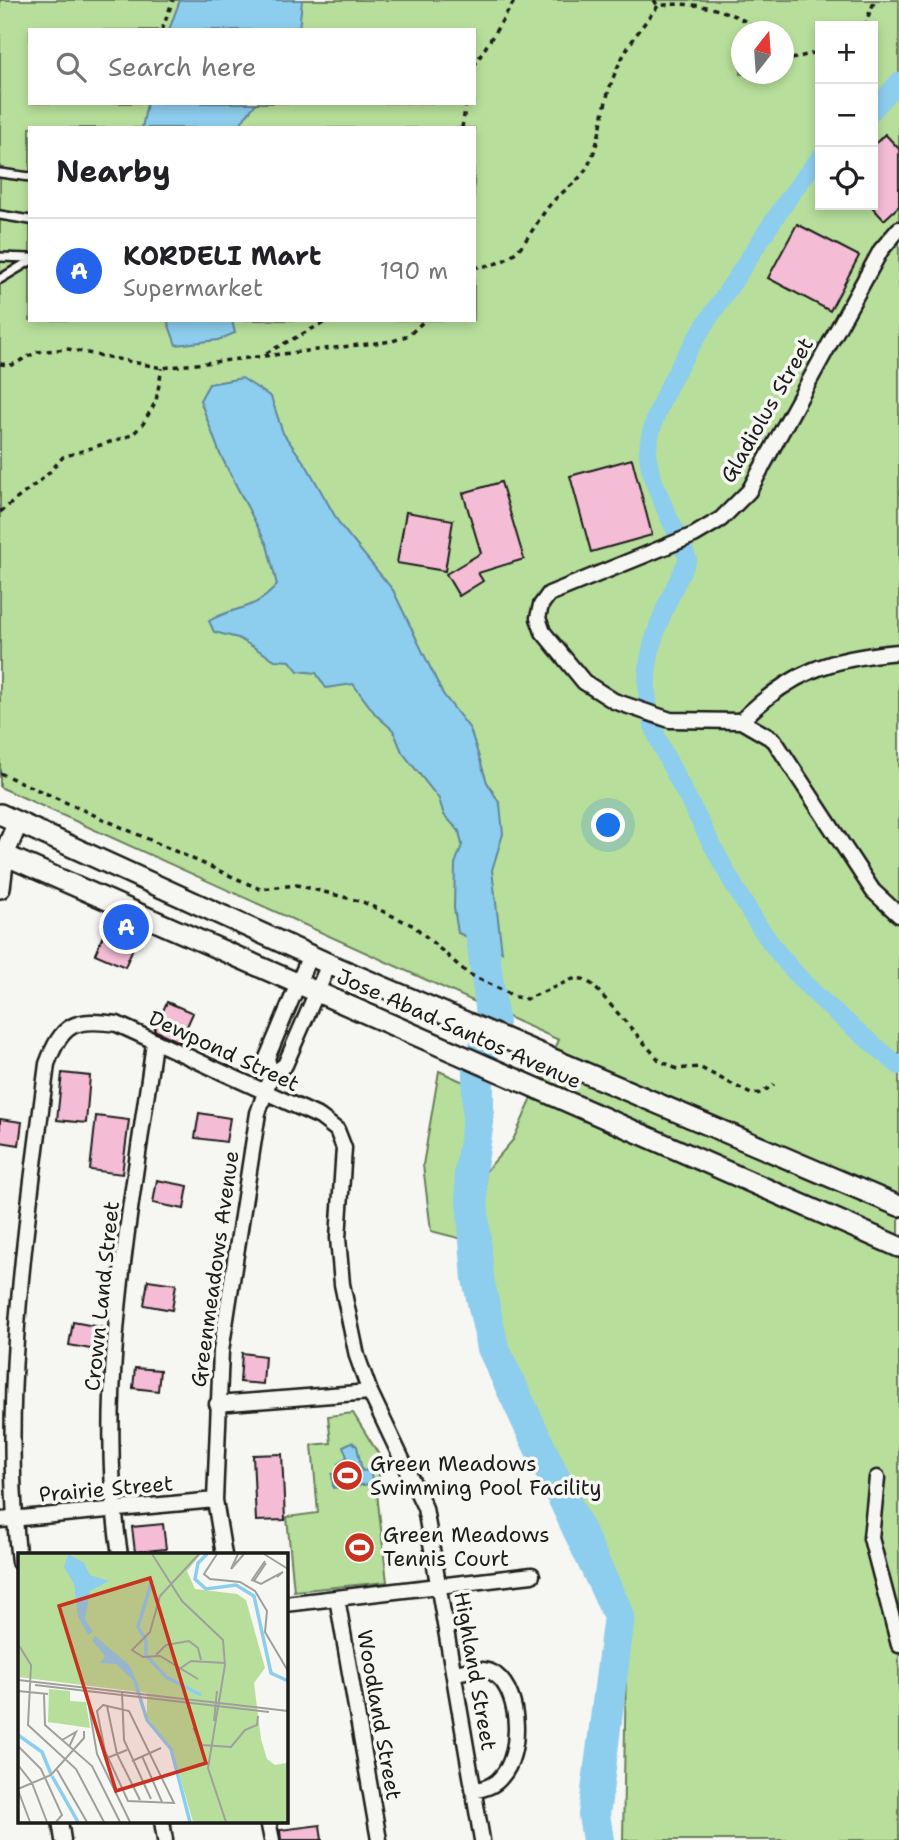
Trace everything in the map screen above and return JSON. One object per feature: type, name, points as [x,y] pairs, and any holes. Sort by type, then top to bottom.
[{"type":"main road","points":[[0,888],[2,854],[9,818]]},
{"type":"main road","name":"Jose Abad Santos Avenue","points":[[9,818],[329,964],[899,1206]]},
{"type":"main road","name":"Jose Abad Santos Avenue","points":[[2,854],[899,1247]]},
{"type":"street","name":"Gladiolus Street","points":[[741,721],[670,720],[614,701],[584,682],[543,632],[538,618],[541,605],[549,594],[694,535],[721,519],[748,491],[881,250],[899,229]]},
{"type":"street","points":[[898,913],[873,891],[774,740],[741,721],[770,691],[813,669],[864,655],[899,652]]},
{"type":"street","name":"Greenmeadows Avenue","points":[[308,989],[310,955]]},
{"type":"street","name":"Greenmeadows Avenue","points":[[224,1553],[215,1500],[221,1351],[258,1113],[271,1075],[267,1058],[308,989],[329,964]]},
{"type":"street","name":"Dewpond Street","points":[[6,1519],[12,1362],[47,1063],[56,1040],[70,1026],[92,1021],[117,1024],[264,1094],[320,1117],[337,1130],[344,1148]]},
{"type":"street","name":"Crown Land Street","points":[[120,1553],[113,1509],[113,1382],[154,1043]]},
{"type":"street","name":"Highland Street","points":[[344,1148],[338,1238],[342,1284],[357,1356],[370,1392],[425,1508],[482,1840]]},
{"type":"street","points":[[217,1404],[370,1392]]},
{"type":"street","points":[[877,1478],[871,1538],[899,1644]]},
{"type":"street","name":"Prairie Street","points":[[6,1519],[215,1500]]},
{"type":"street","points":[[6,1519],[18,1560]]},
{"type":"street","points":[[287,1604],[531,1575]]},
{"type":"street","name":"Woodland Street","points":[[337,1598],[379,1840]]},
{"type":"street","points":[[454,1673],[487,1671],[497,1675],[505,1685],[515,1718],[512,1757],[503,1776],[490,1787],[474,1791]]},
{"type":"street","points":[[60,1822],[63,1840]]},
{"type":"street","points":[[162,1822],[165,1840]]},
{"type":"street","points":[[268,1822],[272,1840]]},
{"type":"lane","points":[[0,173],[28,177]]},
{"type":"lane","points":[[0,215],[28,220]]},
{"type":"lane","points":[[0,257],[28,259]]},
{"type":"lane","points":[[0,279],[28,260]]},
{"type":"path","points":[[163,28],[173,0]]},
{"type":"path","points":[[476,63],[515,0]]},
{"type":"path","points":[[654,0],[658,6]]},
{"type":"path","points":[[866,21],[876,0]]},
{"type":"path","points":[[476,267],[495,266],[518,252],[550,204],[584,172],[595,148],[610,89],[623,53],[658,6],[678,2],[734,15],[743,21]]},
{"type":"path","points":[[794,58],[815,52]]},
{"type":"path","points":[[462,126],[466,105]]},
{"type":"path","points":[[261,355],[325,322]]},
{"type":"path","points":[[0,364],[12,365],[37,352],[68,348],[162,368],[393,341],[410,335],[423,322]]},
{"type":"path","points":[[0,512],[46,476],[63,457],[132,435],[143,424],[156,401],[162,368]]},
{"type":"path","points":[[0,773],[260,889],[297,885],[363,902],[414,926],[467,973],[516,997],[527,999],[573,979],[583,979],[593,985],[659,1060],[677,1069],[699,1067],[751,1094],[762,1093],[774,1084]]},
{"type":"green space","points":[[0,0],[899,0],[899,1840],[623,1840],[627,1612],[504,1339],[488,1252],[485,1172],[513,1140],[559,1040],[0,787]]},
{"type":"green space","points":[[439,1071],[470,1085],[466,1240],[431,1231],[423,1165]]},
{"type":"green space","points":[[353,1413],[381,1458],[377,1493],[387,1582],[294,1591],[287,1517],[318,1513],[312,1445],[331,1443],[328,1416]]},
{"type":"water","points":[[180,0],[302,0],[299,28],[170,28]]},
{"type":"water","points":[[147,105],[254,105],[239,126],[142,126]]},
{"type":"water","points":[[168,322],[232,322],[235,333],[218,340],[176,345]]},
{"type":"water","points":[[242,378],[271,397],[283,433],[308,468],[340,525],[393,590],[443,694],[470,729],[487,782],[500,804],[503,834],[492,870],[502,952],[458,933],[454,908],[455,864],[462,845],[459,831],[444,815],[439,799],[402,752],[393,730],[376,715],[353,684],[326,688],[316,673],[298,671],[290,661],[275,660],[238,638],[214,632],[209,621],[260,600],[277,585],[267,545],[220,454],[200,400],[209,384]]},
{"type":"water","points":[[352,1442],[357,1446],[362,1471],[371,1470],[372,1484],[333,1488],[332,1474],[339,1474],[338,1464],[347,1457],[343,1446]]},
{"type":"building","points":[[885,134],[899,149],[899,206],[884,220],[875,210],[878,210],[878,141]]},
{"type":"building","points":[[797,224],[859,256],[830,311],[768,278]]},
{"type":"building","points":[[632,459],[652,535],[591,552],[570,476]]},
{"type":"building","points":[[501,482],[524,559],[478,573],[483,581],[459,596],[446,574],[481,553],[463,493]]},
{"type":"building","points":[[406,512],[453,520],[445,571],[397,563]]},
{"type":"building","points":[[111,917],[141,929],[125,967],[95,954]]},
{"type":"building","points":[[167,1002],[193,1013],[180,1042],[154,1030]]},
{"type":"building","points":[[62,1073],[90,1076],[86,1123],[57,1120]]},
{"type":"building","points":[[199,1113],[230,1118],[226,1142],[195,1138]]},
{"type":"building","points":[[96,1116],[129,1120],[122,1174],[90,1170]]},
{"type":"building","points":[[0,1119],[22,1122],[19,1145],[0,1142]]},
{"type":"building","points":[[157,1180],[188,1186],[184,1209],[153,1203]]},
{"type":"building","points":[[148,1280],[176,1284],[172,1310],[144,1305]]},
{"type":"building","points":[[73,1322],[105,1328],[101,1351],[69,1345]]},
{"type":"building","points":[[242,1353],[265,1356],[263,1384],[240,1382]]},
{"type":"building","points":[[135,1368],[160,1370],[158,1391],[133,1388]]},
{"type":"building","points":[[282,1454],[285,1520],[256,1521],[253,1455]]},
{"type":"building","points":[[163,1524],[166,1549],[135,1552],[132,1527]]},
{"type":"building","points":[[320,1825],[322,1840],[281,1840],[280,1830]]},
{"type":"waterway","points":[[878,105],[899,81]]},
{"type":"waterway","points":[[815,163],[777,215],[697,336],[671,382],[652,427],[648,449],[651,473],[688,559],[654,638],[647,672],[648,704],[655,732],[667,758],[759,927],[814,993],[899,1066]]},
{"type":"waterway","points":[[477,901],[493,1022],[478,1069],[478,1122],[470,1173],[478,1279],[493,1348],[619,1616],[594,1815],[598,1840]]},
{"type":"place","name":"KORDELI Mart","points":[[126,927]]},
{"type":"place","name":"Green Meadows Swimming Pool Facility","points":[[347,1476]]},
{"type":"place","name":"Green Meadows Tennis Court","points":[[360,1547]]}]
